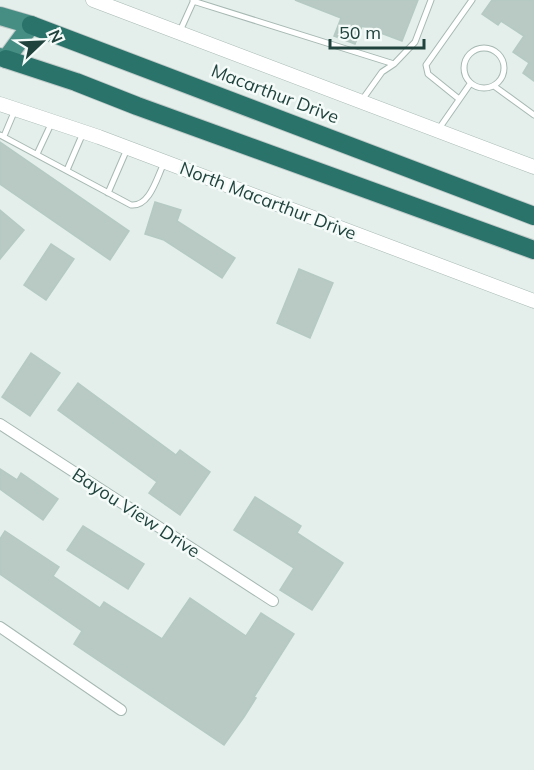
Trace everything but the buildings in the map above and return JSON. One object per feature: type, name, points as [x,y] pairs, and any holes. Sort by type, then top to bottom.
[{"type":"highway","name":"Macarthur Drive","points":[[0,16],[32,25],[534,216]]},
{"type":"highway","points":[[32,25],[2,61],[76,82],[534,250]]},
{"type":"highway","points":[[501,203],[534,210]]},
{"type":"street","points":[[93,0],[107,3],[179,33],[534,167]]},
{"type":"street","name":"North Macarthur Drive","points":[[0,104],[128,148],[534,301]]},
{"type":"street","name":"Bayou View Drive","points":[[0,424],[273,601]]},
{"type":"street","points":[[0,627],[121,710]]},
{"type":"lane","points":[[361,102],[382,72],[394,64],[415,42],[431,0]]},
{"type":"lane","points":[[459,99],[428,74],[426,65],[472,0]]},
{"type":"lane","points":[[179,33],[194,1],[394,64]]},
{"type":"lane","points":[[484,48],[498,53],[504,64],[502,77],[494,86],[481,89],[470,84],[463,71],[466,57],[471,52],[484,48]]},
{"type":"lane","points":[[437,131],[470,84]]},
{"type":"lane","points":[[494,86],[534,115]]},
{"type":"lane","points":[[16,109],[2,135],[131,205],[141,204],[148,196],[165,162]]},
{"type":"lane","points":[[36,154],[52,120]]},
{"type":"lane","points":[[67,170],[84,132]]},
{"type":"lane","points":[[108,193],[128,148]]}]
